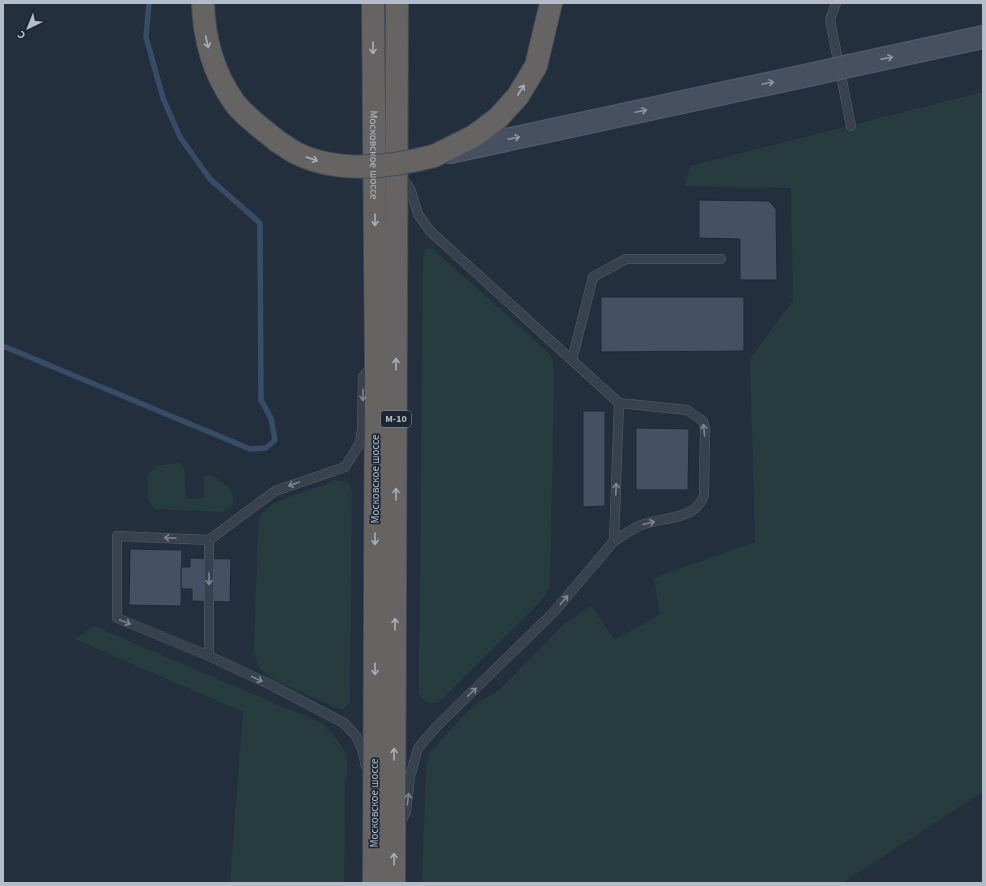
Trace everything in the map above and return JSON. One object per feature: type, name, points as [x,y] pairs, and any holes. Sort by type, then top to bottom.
[{"type":"highway","points":[[203,3],[206,40],[221,79],[235,102],[252,121],[298,154],[320,162],[347,167],[408,163],[434,156],[475,141],[518,96],[536,66],[551,3]]},
{"type":"highway","name":"Московское шоссе","points":[[373,3],[376,360],[374,874]]},
{"type":"highway","name":"Московское шоссе","points":[[394,883],[397,3]]},
{"type":"main road","points":[[475,141],[818,73],[983,37]]},
{"type":"lane","points":[[836,3],[830,20],[851,126]]},
{"type":"lane","points":[[394,835],[406,812],[410,777],[418,748],[437,726],[553,613],[614,541],[640,526],[688,514],[701,503],[704,495],[705,429],[702,421],[687,410],[618,403],[430,231],[418,214],[410,188],[397,175]]},
{"type":"lane","points":[[572,360],[593,277],[626,259],[721,259]]},
{"type":"lane","points":[[374,874],[370,856],[366,765],[362,749],[352,730],[344,723],[294,697],[209,656],[117,618],[117,536],[209,540],[275,491],[345,467],[360,443],[362,429],[363,377],[376,360]]},
{"type":"lane","points":[[614,541],[618,403]]},
{"type":"lane","points":[[209,540],[209,656]]},
{"type":"green space","points":[[983,92],[983,792],[842,883],[422,883],[426,765],[431,751],[473,706],[499,690],[564,624],[591,606],[615,640],[660,614],[654,578],[755,542],[750,359],[793,300],[791,188],[685,186],[690,166]]},
{"type":"green space","points":[[426,248],[433,249],[550,354],[553,362],[554,377],[550,588],[540,602],[439,702],[431,704],[424,701],[419,693],[423,256]]},
{"type":"green space","points":[[179,463],[184,467],[186,499],[204,498],[204,477],[209,475],[228,487],[233,497],[231,508],[223,512],[154,509],[148,498],[148,475],[156,466]]},
{"type":"green space","points":[[336,480],[350,484],[352,493],[350,703],[343,709],[339,709],[274,680],[259,668],[254,651],[258,525],[261,515],[273,503]]},
{"type":"green space","points":[[94,626],[321,723],[334,736],[343,749],[347,764],[345,782],[344,883],[230,883],[243,712],[75,639]]},
{"type":"building","points":[[699,200],[769,201],[776,209],[777,280],[740,280],[740,239],[699,238]]},
{"type":"building","points":[[601,297],[744,297],[744,351],[601,352]]},
{"type":"building","points":[[583,411],[605,411],[605,506],[583,507]]},
{"type":"building","points":[[636,428],[689,429],[688,490],[636,490]]},
{"type":"building","points":[[130,549],[182,550],[181,606],[129,605]]},
{"type":"building","points":[[190,558],[231,559],[230,602],[192,601],[192,589],[181,589],[181,567],[190,567]]},
{"type":"waterway","points":[[3,346],[250,449],[266,448],[275,440],[271,418],[261,400],[260,223],[210,179],[180,137],[163,98],[146,37],[149,3]]}]
